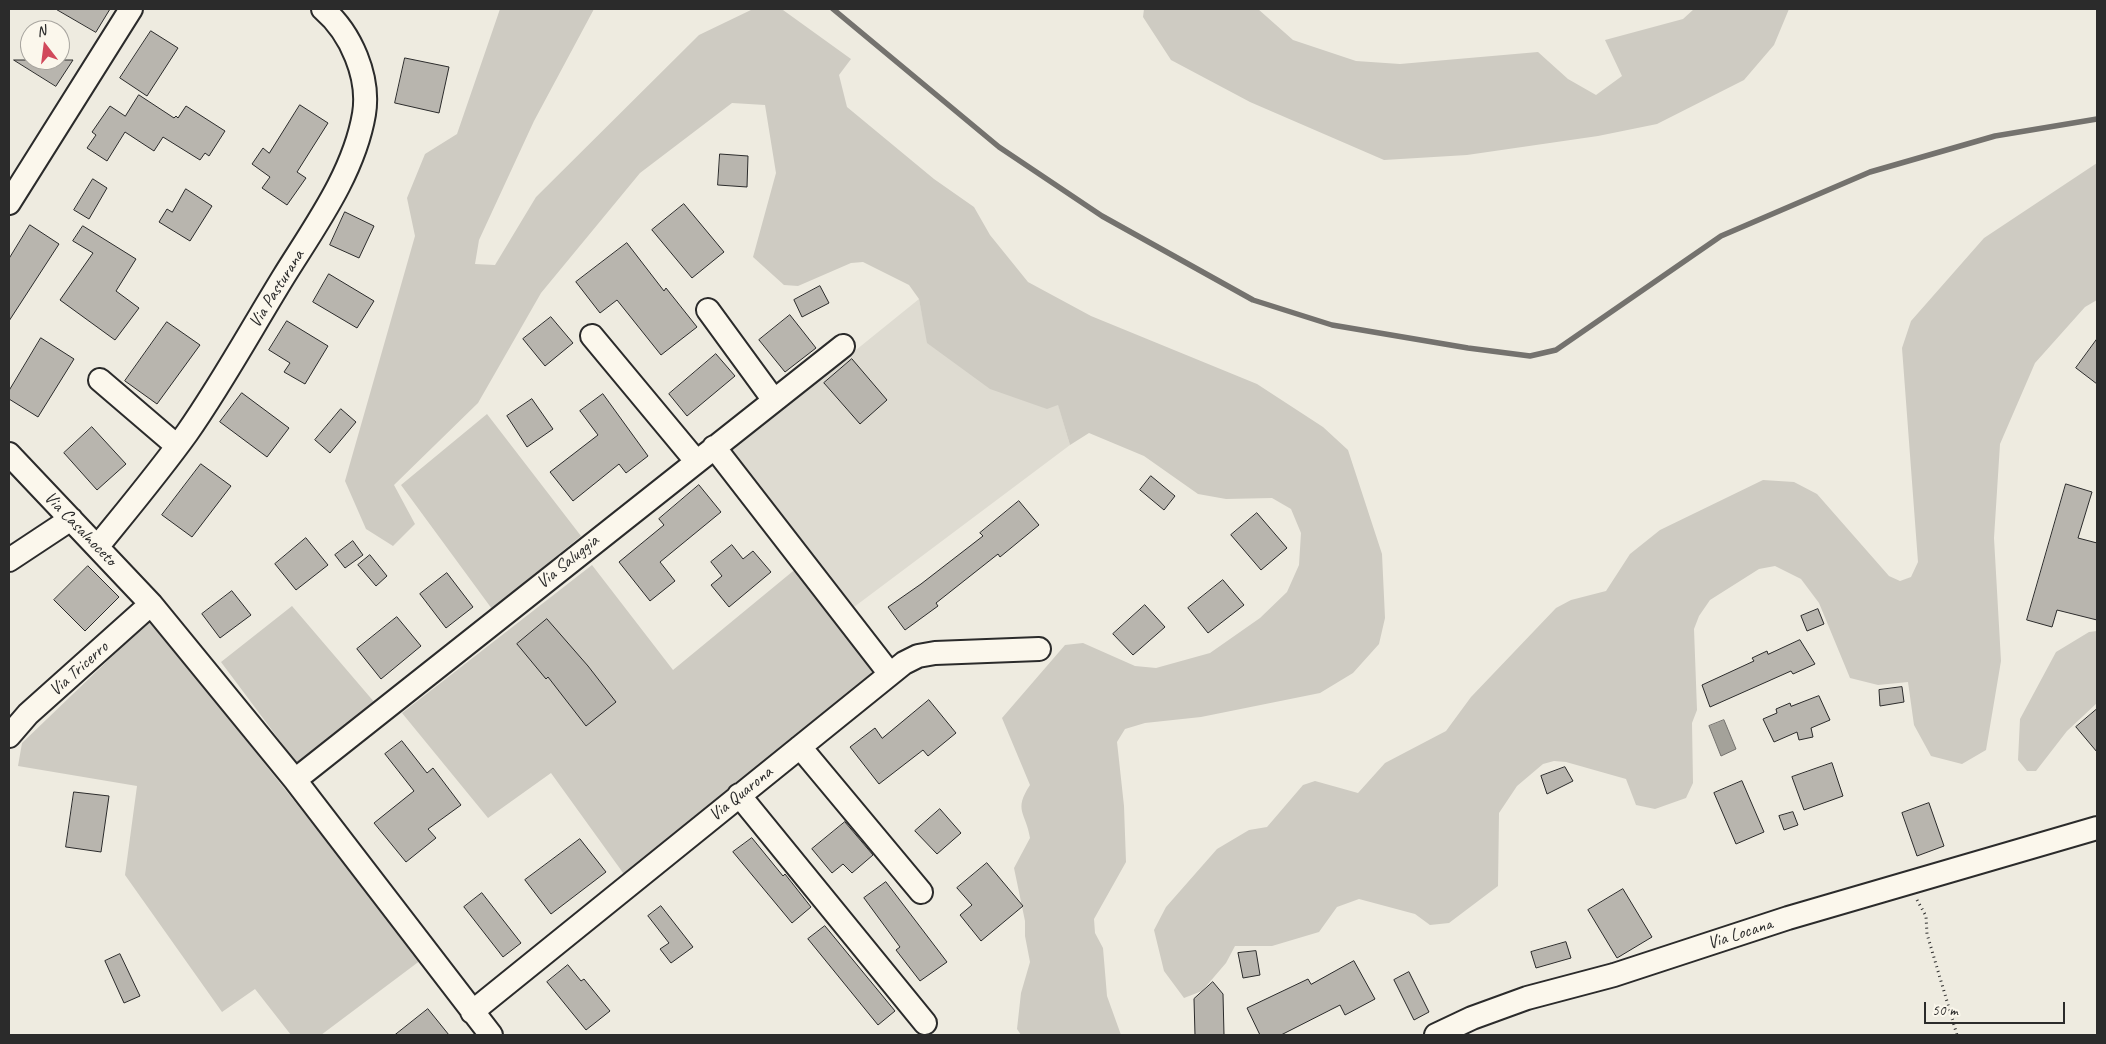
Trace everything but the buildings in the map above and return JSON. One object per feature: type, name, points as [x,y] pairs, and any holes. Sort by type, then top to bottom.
[{"type":"street","points":[[9,203],[131,9]]},
{"type":"street","name":"Via Pasturana","points":[[98,546],[178,446],[326,209],[347,165],[358,138],[364,113],[363,83],[350,44],[337,23],[323,9]]},
{"type":"street","points":[[708,310],[773,400]]},
{"type":"street","points":[[592,336],[705,454],[890,674]]},
{"type":"street","name":"Via Saluggia","points":[[295,780],[843,346]]},
{"type":"street","points":[[100,380],[178,446]]},
{"type":"street","name":"Via Casalnoceto","points":[[9,454],[151,604],[295,780],[491,1035]]},
{"type":"street","points":[[9,560],[71,519]]},
{"type":"street","name":"Via Tricerro","points":[[9,736],[28,714],[151,604]]},
{"type":"street","name":"Via Quarona","points":[[472,1012],[739,795],[910,660],[926,654],[1039,649]]},
{"type":"street","points":[[800,747],[920,892]]},
{"type":"street","points":[[739,795],[925,1023]]},
{"type":"street","name":"Via Locana","points":[[1436,1035],[1472,1018],[1527,998],[1614,975],[1788,918],[2097,828]]},
{"type":"path","points":[[1908,883],[1926,916],[1927,934],[1957,1035]]},
{"type":"shaded area","points":[[500,9],[594,9],[534,121],[479,240],[475,264],[495,265],[536,197],[699,35],[753,9],[783,10],[851,59],[839,75],[847,107],[934,179],[974,207],[990,235],[1028,282],[1091,316],[1257,384],[1323,427],[1348,450],[1382,554],[1385,618],[1379,644],[1353,673],[1320,693],[1201,717],[1145,723],[1125,729],[1117,742],[1124,806],[1126,862],[1094,919],[1095,933],[1103,948],[1107,996],[1121,1035],[1021,1035],[1017,1029],[1021,993],[1030,962],[1025,936],[1025,921],[1014,868],[1030,838],[1021,806],[1030,785],[1002,718],[1065,645],[1083,643],[1135,666],[1156,668],[1210,653],[1260,618],[1287,592],[1299,565],[1301,533],[1291,509],[1272,498],[1226,499],[1198,494],[1144,456],[1089,433],[1070,445],[1058,405],[1047,409],[990,389],[927,343],[919,299],[909,285],[863,262],[851,263],[798,286],[784,285],[753,257],[776,173],[765,105],[732,103],[640,173],[541,293],[478,403],[394,485],[415,524],[393,546],[366,529],[345,481],[415,236],[407,198],[425,154],[457,134]]},
{"type":"shaded area","points":[[1144,9],[1258,9],[1293,40],[1356,61],[1400,64],[1538,52],[1568,79],[1596,95],[1622,76],[1605,40],[1683,19],[1694,9],[1789,9],[1774,45],[1744,80],[1657,124],[1598,136],[1467,155],[1384,160],[1250,102],[1171,60],[1143,17]]},
{"type":"shaded area","points":[[2097,163],[2097,300],[2085,307],[2035,363],[2000,444],[1994,538],[2001,661],[1986,750],[1962,764],[1931,756],[1914,725],[1908,682],[1878,685],[1850,678],[1819,603],[1801,579],[1775,566],[1759,569],[1710,600],[1699,616],[1694,629],[1697,710],[1692,723],[1693,783],[1686,798],[1655,809],[1636,805],[1626,779],[1566,762],[1554,761],[1543,764],[1517,786],[1499,813],[1498,886],[1449,923],[1430,925],[1415,914],[1359,899],[1337,907],[1319,932],[1272,946],[1235,946],[1226,963],[1202,991],[1184,998],[1164,971],[1154,930],[1166,907],[1217,849],[1249,830],[1267,827],[1303,785],[1315,781],[1358,793],[1385,763],[1446,731],[1471,697],[1556,608],[1571,600],[1606,591],[1630,554],[1660,530],[1763,480],[1794,482],[1817,494],[1889,576],[1900,581],[1911,577],[1918,562],[1902,348],[1911,321],[1984,238]]},
{"type":"shaded area","points":[[919,299],[928,343],[1058,404],[1070,445],[854,607],[731,451]]},
{"type":"shaded area","points":[[487,414],[581,536],[492,609],[401,485]]},
{"type":"shaded area","points":[[592,565],[673,670],[798,567],[872,661],[871,680],[626,877],[551,773],[488,818],[402,713]]},
{"type":"shaded area","points":[[292,606],[375,703],[298,765],[221,662]]},
{"type":"shaded area","points":[[150,620],[421,960],[321,1035],[291,1035],[255,989],[222,1012],[125,875],[137,786],[18,766],[22,743]]},
{"type":"shaded area","points":[[2097,631],[2097,703],[2067,731],[2036,771],[2027,771],[2018,760],[2020,719],[2056,652],[2089,632]]},
{"type":"shaded area","points":[[1724,720],[1736,749],[1721,756],[1709,726]]},
{"type":"waterway","points":[[833,9],[999,147],[1102,216],[1253,300],[1332,325],[1468,348],[1530,356],[1556,350],[1721,236],[1870,172],[1995,136],[2097,119]]}]
